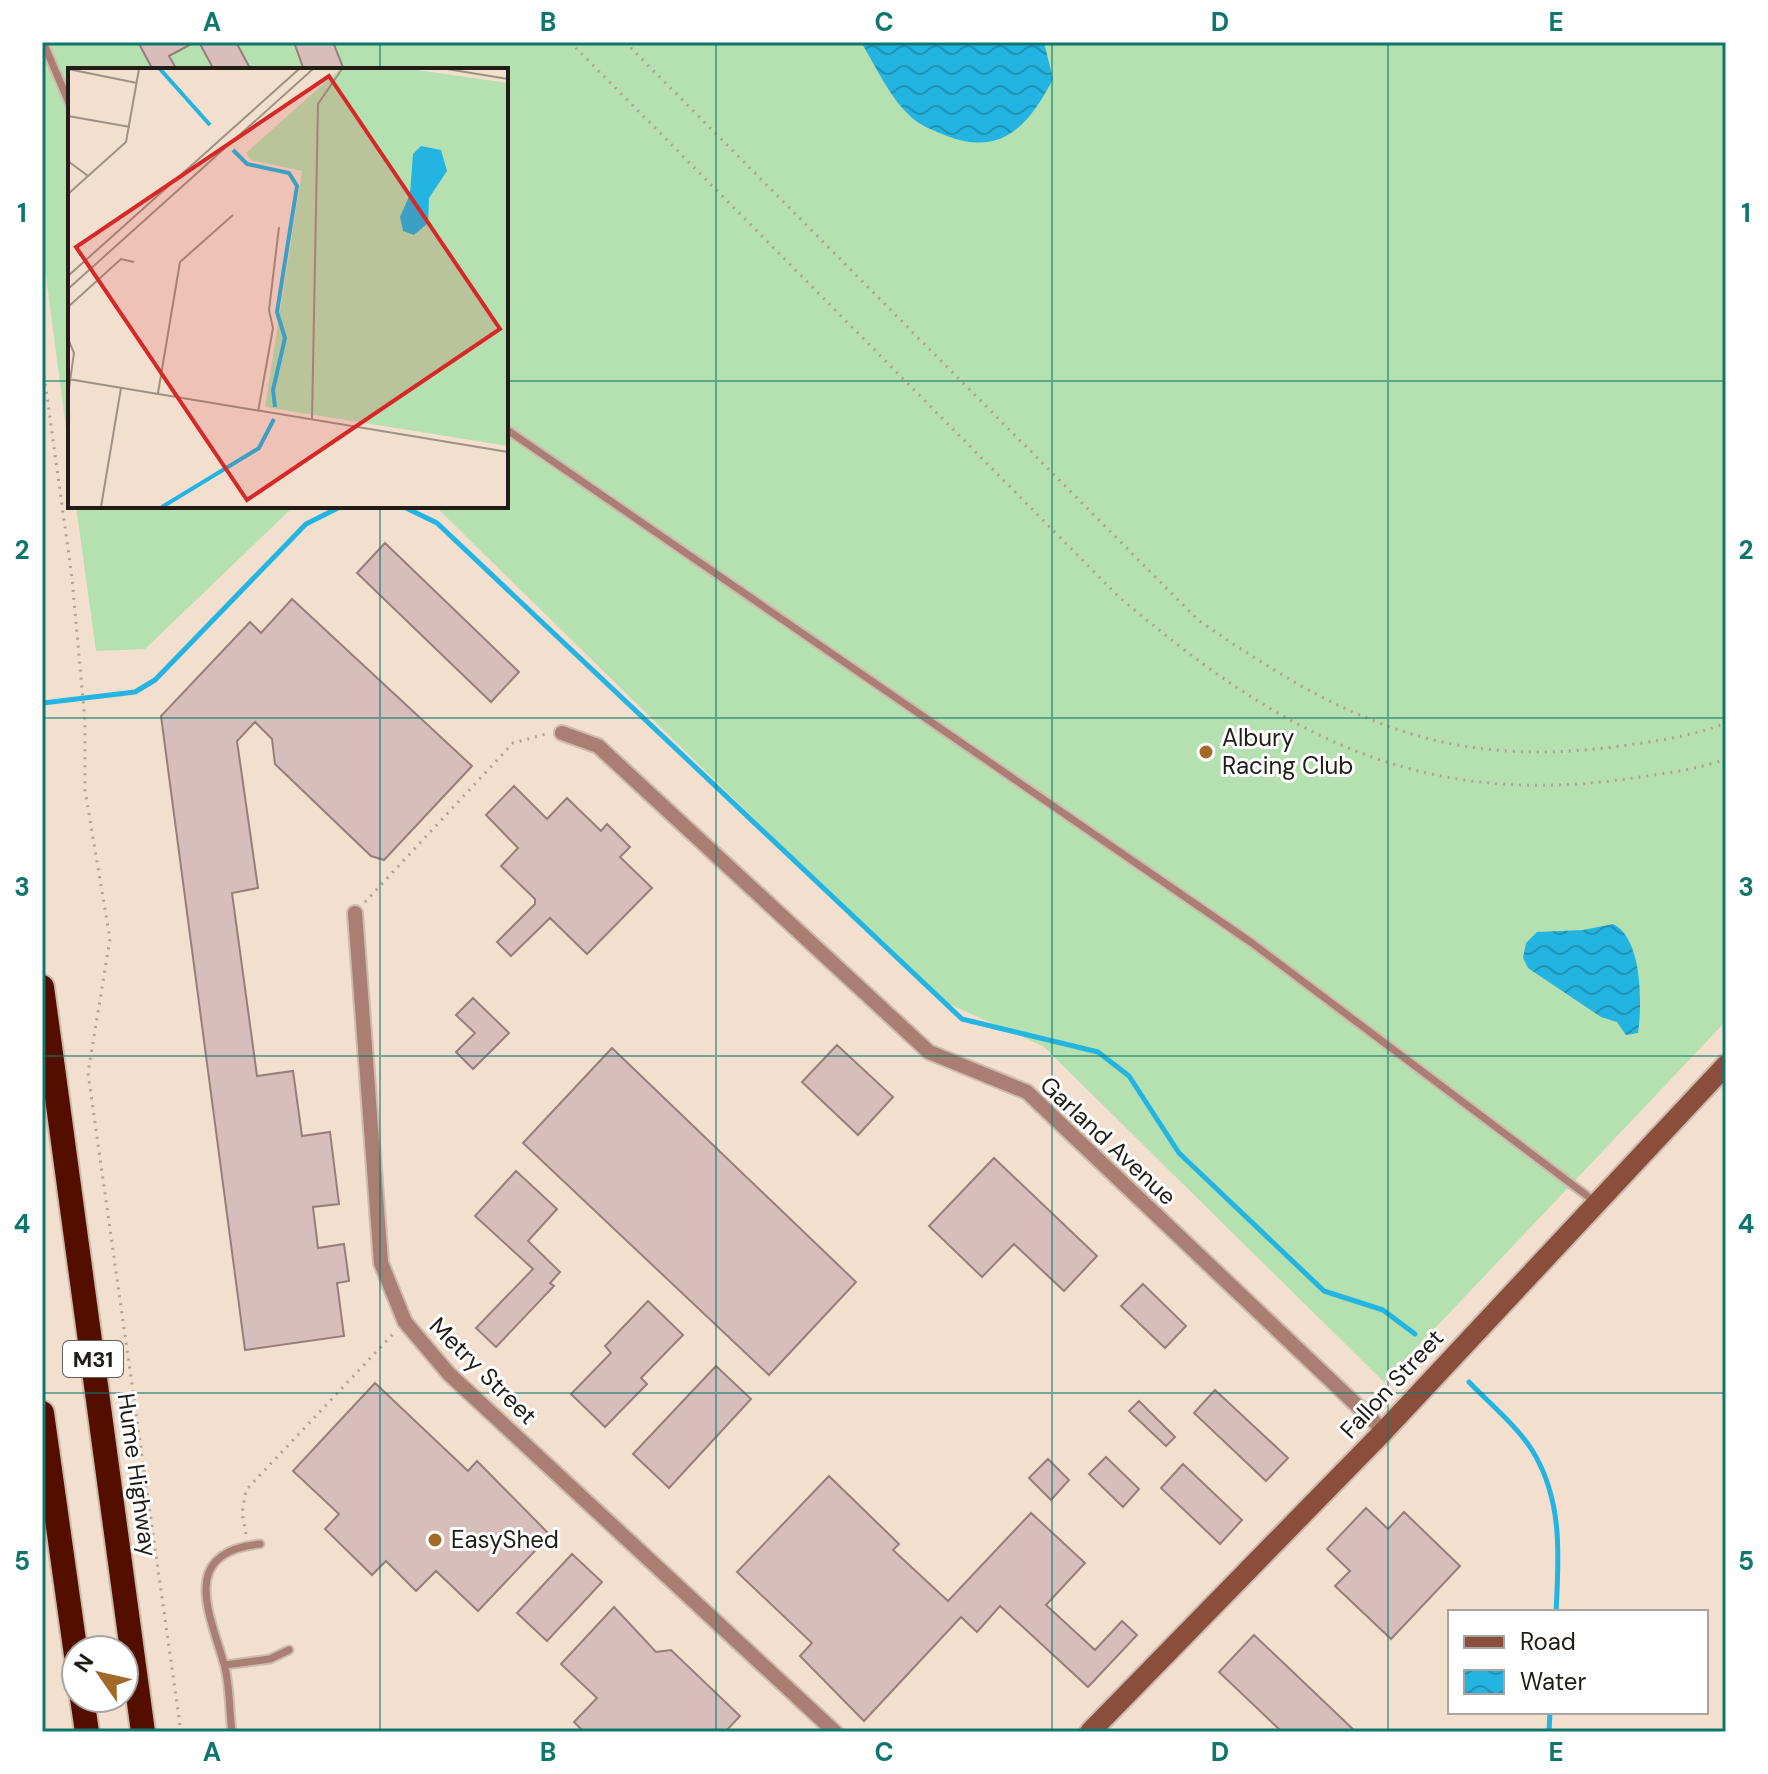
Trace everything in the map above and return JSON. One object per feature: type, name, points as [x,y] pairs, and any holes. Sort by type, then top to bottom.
[{"type":"highway","name":"Hume Highway","points":[[42,987],[143,1732]]},
{"type":"highway","points":[[42,1413],[73,1634]]},
{"type":"street","name":"Garland Avenue","points":[[562,733],[598,746],[929,1052],[1027,1092],[1384,1431]]},
{"type":"street","name":"Metry Street","points":[[355,913],[381,1263],[405,1322],[449,1374],[835,1732]]},
{"type":"street","name":"Fallon Street","points":[[1090,1732],[1384,1431],[1726,1065]]},
{"type":"lane","points":[[43,42],[68,100]]},
{"type":"lane","points":[[508,430],[1252,943],[1597,1203]]},
{"type":"lane","points":[[232,1732],[225,1665],[204,1597],[207,1580],[221,1557],[237,1546],[260,1544]]},
{"type":"lane","points":[[225,1665],[270,1659],[289,1650]]},
{"type":"path","points":[[570,42],[1118,596],[1177,647],[1243,693],[1336,745],[1415,772],[1492,785],[1570,786],[1650,776],[1726,759]]},
{"type":"path","points":[[625,42],[1198,620],[1261,664],[1351,714],[1423,739],[1496,751],[1583,750],[1644,742],[1726,723]]},
{"type":"path","points":[[42,360],[72,578],[85,722],[85,790],[110,939],[88,1073],[181,1732]]},
{"type":"path","points":[[355,913],[513,743],[525,737],[562,733]]},
{"type":"path","points":[[248,1545],[242,1513],[246,1490],[381,1343]]},
{"type":"green space","name":"Albury Racing Club","points":[[42,42],[1726,42],[1726,1021],[1384,1382],[1043,1046],[938,999],[437,508],[508,508],[508,68],[68,68],[68,443],[42,246]]},
{"type":"green space","points":[[76,508],[292,508],[145,649],[96,651]]},
{"type":"water","points":[[861,42],[1044,42],[1053,79],[1034,110],[1012,133],[983,142],[966,141],[937,132],[913,119],[889,90]]},
{"type":"water","points":[[1613,924],[1623,932],[1635,958],[1640,990],[1638,1033],[1626,1035],[1617,1022],[1601,1017],[1528,968],[1523,958],[1526,943],[1537,932],[1583,930]]},
{"type":"building","points":[[138,42],[195,42],[169,56],[176,68],[152,68]]},
{"type":"building","points":[[199,42],[236,42],[250,68],[213,68]]},
{"type":"building","points":[[294,42],[333,42],[343,68],[303,68]]},
{"type":"building","points":[[385,543],[519,672],[491,702],[357,573]]},
{"type":"building","points":[[292,599],[472,766],[384,860],[371,856],[275,764],[272,739],[255,722],[237,741],[258,888],[232,893],[257,1076],[293,1071],[302,1136],[330,1132],[339,1204],[313,1207],[318,1248],[344,1244],[349,1281],[337,1283],[344,1336],[245,1350],[161,716],[250,622],[261,633]]},
{"type":"building","points":[[514,786],[547,819],[567,798],[601,831],[607,824],[630,847],[620,857],[652,888],[587,954],[550,918],[511,956],[497,942],[535,904],[535,899],[501,866],[518,848],[486,815]]},
{"type":"building","points":[[473,998],[509,1033],[473,1069],[456,1052],[475,1033],[456,1015]]},
{"type":"building","points":[[837,1045],[893,1097],[858,1135],[802,1082]]},
{"type":"building","points":[[612,1048],[856,1282],[769,1375],[523,1143]]},
{"type":"building","points":[[994,1158],[1097,1256],[1064,1291],[1014,1244],[982,1277],[929,1226]]},
{"type":"building","points":[[516,1171],[557,1209],[528,1241],[560,1272],[550,1283],[554,1286],[496,1347],[476,1328],[533,1269],[475,1216]]},
{"type":"building","points":[[1143,1284],[1186,1326],[1165,1348],[1121,1306]]},
{"type":"building","points":[[648,1301],[683,1335],[641,1378],[647,1384],[605,1427],[571,1394],[611,1353],[605,1346]]},
{"type":"building","points":[[716,1366],[751,1399],[669,1488],[633,1454]]},
{"type":"building","points":[[375,1383],[468,1471],[477,1461],[550,1535],[478,1611],[436,1571],[416,1591],[386,1561],[372,1575],[325,1529],[339,1514],[293,1471]]},
{"type":"building","points":[[1215,1390],[1288,1458],[1266,1481],[1194,1413]]},
{"type":"building","points":[[1139,1401],[1175,1437],[1166,1446],[1129,1411]]},
{"type":"building","points":[[1106,1457],[1139,1489],[1123,1507],[1089,1474]]},
{"type":"building","points":[[1048,1459],[1069,1480],[1051,1500],[1029,1478]]},
{"type":"building","points":[[1183,1464],[1242,1520],[1220,1544],[1161,1488]]},
{"type":"building","points":[[829,1476],[899,1544],[893,1550],[948,1601],[1031,1513],[1085,1563],[1046,1605],[1095,1650],[1122,1621],[1137,1635],[1088,1687],[1000,1606],[977,1632],[961,1617],[864,1721],[800,1656],[812,1643],[737,1572]]},
{"type":"building","points":[[1366,1508],[1388,1529],[1404,1512],[1460,1566],[1391,1639],[1335,1586],[1350,1571],[1327,1549]]},
{"type":"building","points":[[572,1554],[602,1582],[547,1641],[517,1613]]},
{"type":"building","points":[[614,1607],[656,1652],[671,1650],[740,1716],[725,1732],[584,1732],[574,1722],[597,1698],[561,1664]]},
{"type":"building","points":[[1254,1635],[1356,1732],[1282,1732],[1219,1672]]},
{"type":"waterway","points":[[43,703],[135,692],[155,680],[306,524],[338,508]]},
{"type":"waterway","points":[[406,508],[437,523],[962,1019],[1098,1052],[1129,1076],[1179,1153],[1324,1291],[1383,1310],[1415,1334]]},
{"type":"waterway","points":[[1469,1382],[1518,1432],[1542,1469],[1557,1529],[1556,1610]]},
{"type":"waterway","points":[[1549,1732],[1550,1714]]},
{"type":"place","name":"Albury Racing Club","points":[[1206,752]]},
{"type":"place","name":"EasyShed","points":[[435,1540]]}]
